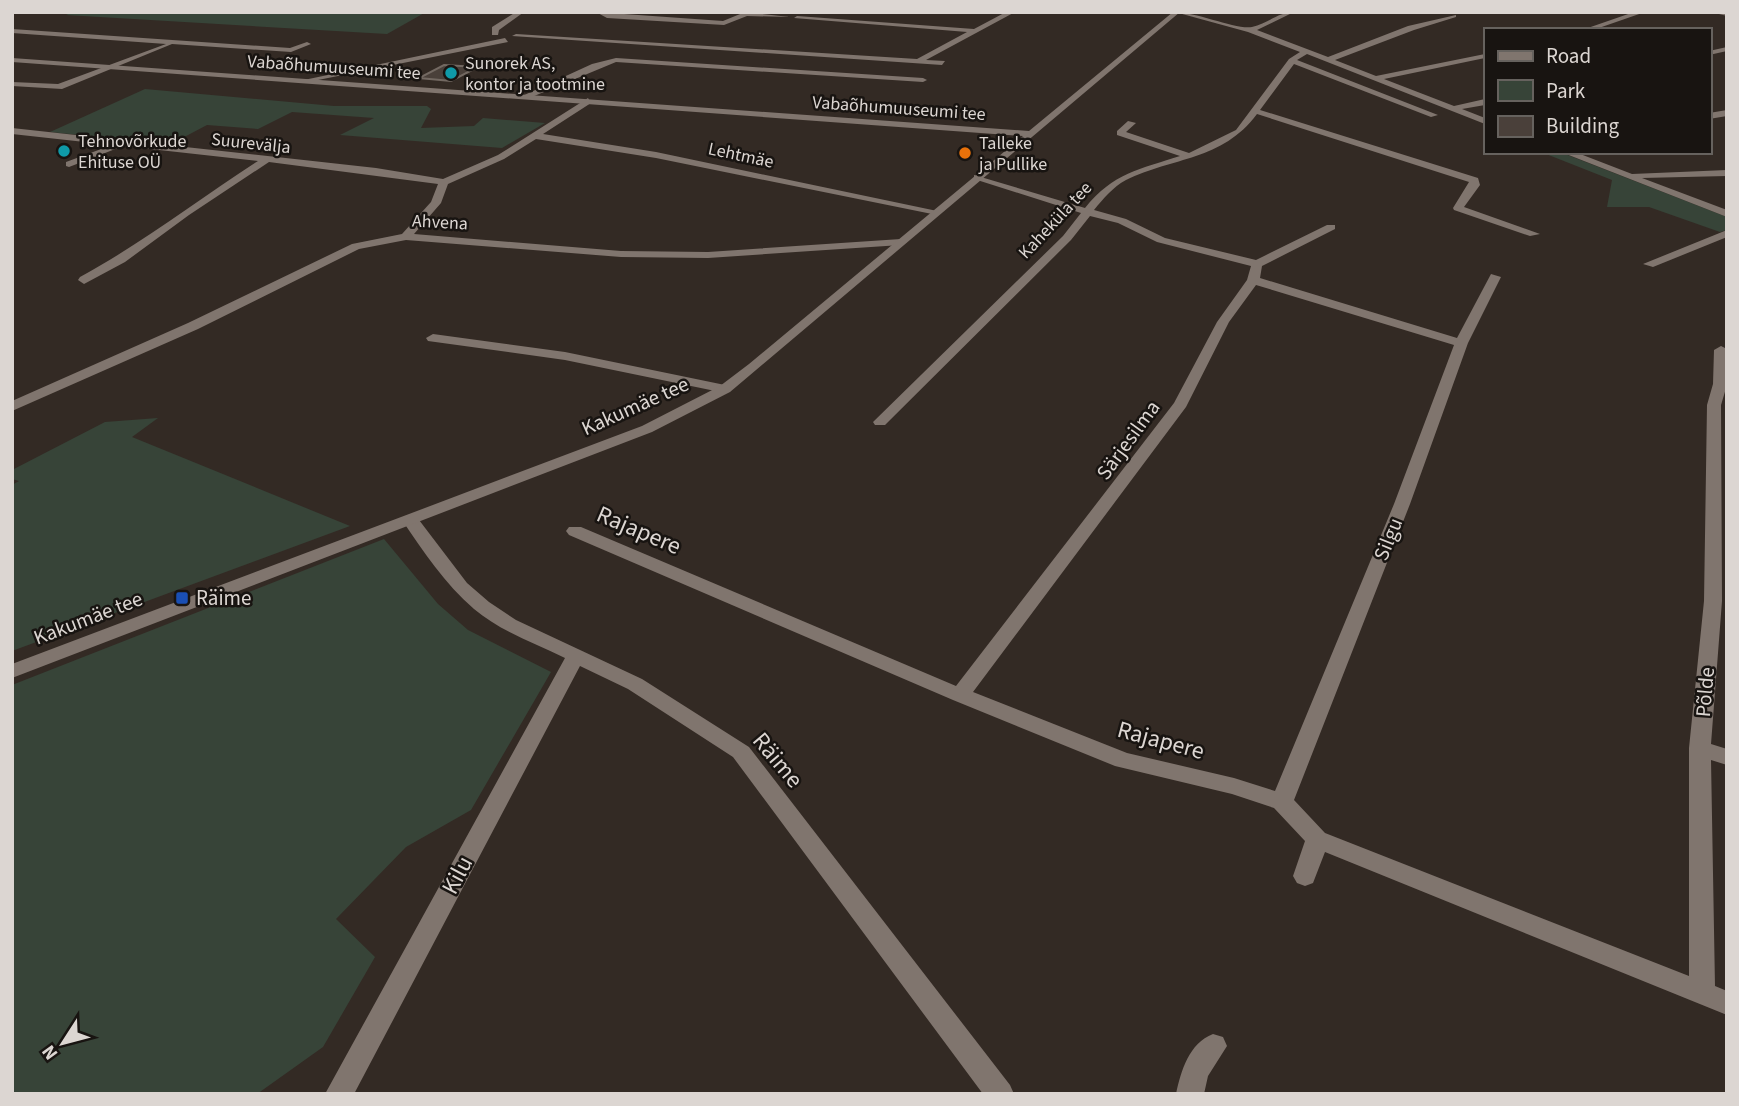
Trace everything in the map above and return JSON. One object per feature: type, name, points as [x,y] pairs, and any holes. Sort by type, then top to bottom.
[{"type":"street","points":[[502,37],[495,29],[521,12]]},
{"type":"street","points":[[599,12],[607,16],[724,23],[737,21],[747,13],[787,17]]},
{"type":"street","points":[[921,59],[1012,12]]},
{"type":"street","points":[[1177,12],[1251,30],[1484,121]]},
{"type":"street","name":"Kakumäe tee","points":[[12,671],[647,429],[725,388],[754,368],[1177,12]]},
{"type":"street","points":[[1251,30],[1291,12]]},
{"type":"street","points":[[1591,28],[1642,12]]},
{"type":"street","points":[[1717,12],[1727,14]]},
{"type":"street","points":[[1328,60],[1411,28],[1454,16]]},
{"type":"street","points":[[797,18],[976,31]]},
{"type":"street","points":[[12,31],[291,50],[307,44]]},
{"type":"street","points":[[303,81],[324,74],[439,55],[502,37],[921,59],[942,63]]},
{"type":"street","points":[[12,84],[59,87],[176,42]]},
{"type":"street","name":"Kaheküla tee","points":[[880,422],[1067,238],[1103,192],[1122,178],[1190,156],[1239,132],[1292,61],[1306,51]]},
{"type":"street","points":[[1376,78],[1484,55]]},
{"type":"street","name":"Vabaõhumuuseumi tee","points":[[12,60],[1030,134]]},
{"type":"street","points":[[524,97],[564,82],[594,66],[616,60],[923,80]]},
{"type":"street","points":[[1292,61],[1434,115]]},
{"type":"street","points":[[405,237],[436,203],[444,182],[469,173],[537,136],[588,101]]},
{"type":"street","points":[[1454,109],[1484,102]]},
{"type":"street","points":[[1255,111],[1474,180],[1475,185],[1458,208],[1534,233]]},
{"type":"street","points":[[1131,123],[1120,133],[1190,156]]},
{"type":"street","name":"Suurevälja","points":[[12,131],[335,167],[444,182]]},
{"type":"street","name":"Lehtmäe","points":[[537,136],[656,155],[937,212]]},
{"type":"street","points":[[69,164],[121,145]]},
{"type":"street","points":[[1571,154],[1727,214]]},
{"type":"street","points":[[84,280],[121,260],[185,212],[265,161]]},
{"type":"street","points":[[1626,175],[1727,173]]},
{"type":"street","points":[[978,177],[1037,198],[1122,221],[1161,240],[1257,264],[1331,228]]},
{"type":"street","points":[[1649,264],[1727,233]]},
{"type":"street","name":"Ahvena","points":[[13,406],[193,326],[356,246],[405,237],[621,254],[708,256],[901,242]]},
{"type":"street","name":"Särjesilma","points":[[960,695],[1167,423],[1223,322],[1253,280],[1257,264]]},
{"type":"street","name":"Silgu","points":[[1282,802],[1402,504],[1461,343],[1495,277]]},
{"type":"street","points":[[1253,280],[1461,343]]},
{"type":"street","points":[[433,338],[565,356],[725,388]]},
{"type":"street","name":"Põlde","points":[[1702,993],[1700,748],[1720,602],[1719,472],[1715,395],[1723,384],[1721,350]]},
{"type":"street","name":"Räime","points":[[410,520],[461,587],[482,606],[509,624],[635,684],[741,752],[1000,1094]]},
{"type":"street","name":"Rajapere","points":[[575,531],[960,695],[1123,760],[1234,786],[1282,802],[1317,839],[1727,1003]]},
{"type":"street","name":"Kilu","points":[[339,1094],[575,657]]},
{"type":"street","points":[[1700,748],[1727,757]]},
{"type":"street","points":[[1305,876],[1317,839]]},
{"type":"street","points":[[1190,1094],[1195,1071],[1213,1046]]},
{"type":"green space","points":[[73,12],[426,12],[387,34],[66,15]]},
{"type":"green space","points":[[145,89],[334,106],[427,106],[431,109],[421,128],[474,126],[483,118],[545,123],[502,148],[340,135],[374,118],[292,112],[258,129],[207,125],[171,144],[50,132]]},
{"type":"green space","points":[[1546,154],[1565,154],[1727,217],[1727,230],[1720,232],[1649,207],[1607,207],[1612,180]]},
{"type":"green space","points":[[158,418],[132,437],[350,526],[12,651],[12,485],[19,481],[12,479],[12,470],[105,422]]},
{"type":"green space","points":[[384,539],[438,604],[468,630],[551,672],[471,810],[406,847],[336,919],[375,957],[323,1047],[257,1094],[12,1094],[12,685]]},
{"type":"building","name":"Sunorek AS, kontor ja tootmine","points":[[444,65],[478,67],[451,81],[419,78]]},
{"type":"place","name":"Sunorek AS, kontor ja tootmine","points":[[451,73]]},
{"type":"place","name":"Tehnovõrkude Ehituse OÜ","points":[[64,151]]},
{"type":"place","name":"Talleke ja Pullike","points":[[965,153]]},
{"type":"place","name":"Räime","points":[[182,598]]}]
